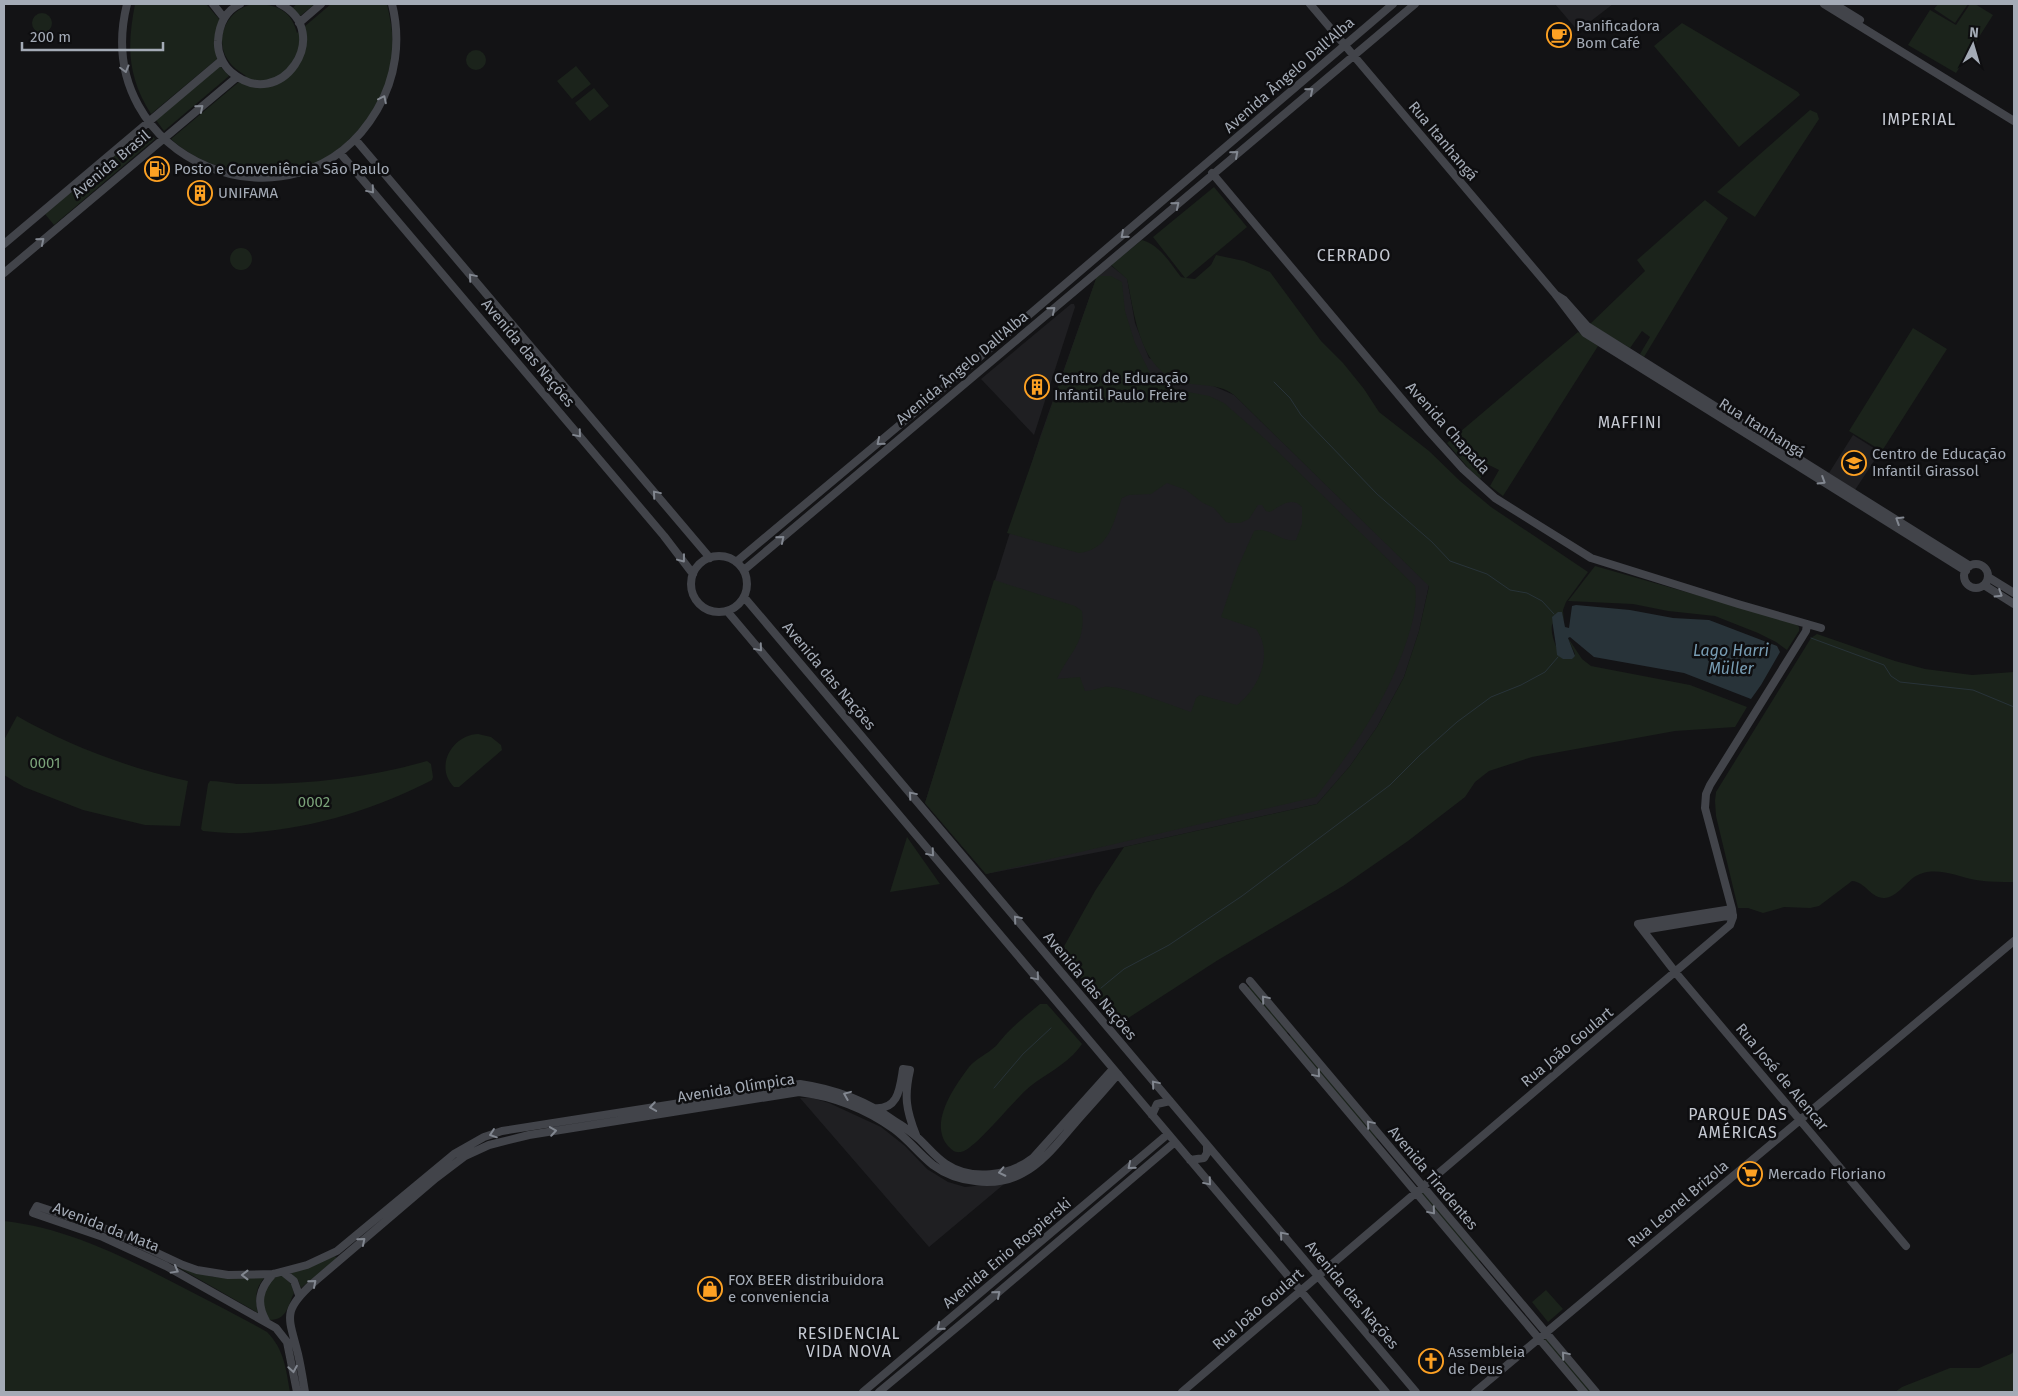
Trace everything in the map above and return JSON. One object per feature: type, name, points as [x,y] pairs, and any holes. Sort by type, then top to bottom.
[{"type":"street","points":[[128,4],[122,30],[122,60],[136,101],[149,121],[164,138],[186,156],[209,168],[228,174],[248,177],[292,174],[310,169],[340,152],[355,139],[374,117],[385,97],[394,68],[397,38],[392,4]]},
{"type":"street","points":[[213,4],[224,18]]},
{"type":"street","points":[[240,4],[224,18],[218,31],[218,46],[222,60],[228,70],[237,77],[250,83],[263,84],[276,81],[288,74],[296,65],[303,48],[303,35],[299,23],[284,4]]},
{"type":"street","points":[[299,23],[321,4]]},
{"type":"street","name":"Rua Itanhangá","points":[[1310,4],[1556,295],[1564,300],[1587,326],[1968,568]]},
{"type":"street","name":"Avenida Ângelo Dall'Alba","points":[[736,562],[860,460],[1393,4]]},
{"type":"street","name":"Avenida Ângelo Dall'Alba","points":[[744,570],[1212,173],[1415,4]]},
{"type":"street","points":[[1824,4],[2014,121]]},
{"type":"street","points":[[1834,4],[2014,116]]},
{"type":"street","name":"Avenida Brasil","points":[[4,244],[222,60]]},
{"type":"street","name":"Avenida Brasil","points":[[4,273],[237,77]]},
{"type":"street","name":"Avenida das Nações","points":[[355,139],[710,558]]},
{"type":"street","name":"Avenida das Nações","points":[[340,152],[664,536],[693,574]]},
{"type":"street","name":"Avenida Chapada","points":[[1205,165],[1203,168],[1204,173],[1207,175],[1212,173],[1427,429],[1463,469],[1495,498],[1591,558],[1804,625],[1821,628]]},
{"type":"street","points":[[724,557],[736,562],[744,570],[747,584],[744,597],[735,608],[727,611],[709,610],[701,605],[695,598],[692,590],[693,574],[700,564],[710,558],[724,557]]},
{"type":"street","points":[[1984,585],[1988,577],[1987,570],[1981,565],[1968,568],[1965,579],[1968,584],[1976,587],[1984,585],[2014,604]]},
{"type":"street","points":[[1988,577],[2014,593]]},
{"type":"street","name":"Avenida das Nações","points":[[744,597],[1416,1392]]},
{"type":"street","points":[[727,611],[1386,1392]]},
{"type":"street","points":[[1798,642],[1801,628],[1804,625]]},
{"type":"street","points":[[1732,912],[1705,808],[1706,794],[1798,642],[1804,625]]},
{"type":"street","name":"Rua José de Alencar","points":[[1732,912],[1641,927],[1676,973],[1906,1246]]},
{"type":"street","name":"Rua João Goulart","points":[[1182,1392],[1676,973],[1730,925],[1732,912]]},
{"type":"street","name":"Rua Leonel Brizola","points":[[1475,1392],[2014,940]]},
{"type":"street","name":"Avenida Tiradentes","points":[[1250,981],[1596,1392]]},
{"type":"street","name":"Avenida Tiradentes","points":[[1243,986],[1584,1392]]},
{"type":"street","name":"Avenida Olímpica","points":[[873,1108],[889,1104],[898,1096],[906,1069],[906,1106],[917,1137]]},
{"type":"street","name":"Avenida Olímpica","points":[[326,1256],[337,1251],[454,1154],[502,1131],[790,1084],[800,1084],[832,1090],[873,1108],[917,1137],[946,1164],[959,1170],[990,1174],[1018,1168],[1041,1150],[1116,1072]]},
{"type":"street","name":"Avenida Olímpica","points":[[300,1295],[436,1178],[465,1156],[488,1144],[510,1138],[799,1092],[840,1101],[870,1114],[893,1128],[944,1172],[974,1181],[996,1181],[1023,1174],[1040,1161],[1116,1072]]},
{"type":"street","points":[[1152,1115],[1157,1104],[1170,1101]]},
{"type":"street","name":"Avenida Enio Rospierski","points":[[863,1392],[1168,1134]]},
{"type":"street","name":"Avenida Enio Rospierski","points":[[879,1392],[1175,1142]]},
{"type":"street","points":[[1190,1160],[1201,1159],[1206,1156],[1207,1146]]},
{"type":"street","name":"Avenida da Mata","points":[[297,1392],[287,1342],[282,1334],[268,1323],[138,1252],[103,1237],[33,1213],[37,1206],[104,1228],[197,1270],[236,1275],[273,1274],[326,1256]]},
{"type":"street","points":[[283,1272],[294,1281],[300,1295],[291,1308],[289,1317],[305,1392]]},
{"type":"street","points":[[273,1274],[263,1286],[259,1297],[260,1308],[268,1323],[278,1324],[289,1317]]},
{"type":"shaded area","points":[[1555,4],[1613,4],[1578,31]]},
{"type":"shaded area","points":[[1110,265],[1127,278],[1135,323],[1149,358],[1234,395],[1429,585],[1419,631],[1404,677],[1377,727],[1350,766],[1317,804],[1124,847],[986,874],[925,803],[1040,437],[1097,276]]},
{"type":"shaded area","points":[[1071,304],[1074,304],[1075,307],[1034,435],[981,379]]},
{"type":"shaded area","name":"Centro de Educação Infantil Girassol","points":[[1853,435],[1880,452],[1855,490],[1829,473]]},
{"type":"shaded area","points":[[800,1098],[812,1098],[829,1103],[881,1127],[905,1146],[927,1169],[948,1182],[965,1187],[1002,1183],[1003,1185],[929,1247]]},
{"type":"green space","points":[[135,4],[206,4],[220,20],[215,36],[217,59],[151,114],[137,87],[133,74],[130,47]]},
{"type":"green space","points":[[253,4],[268,5],[286,13],[291,18],[297,33],[331,4],[387,4],[392,29],[393,55],[390,72],[379,99],[363,124],[342,146],[318,162],[300,169],[281,172],[241,172],[203,160],[186,151],[171,139],[246,76],[228,60],[222,43],[223,34],[230,18],[244,7]]},
{"type":"green space","points":[[297,4],[315,4],[300,16],[292,8]]},
{"type":"green space","points":[[1938,4],[1968,4],[1955,23],[1934,9]]},
{"type":"green space","points":[[1970,4],[1975,4],[1993,15],[1956,73],[1908,45],[1930,10],[1956,25]]},
{"type":"green space","points":[[42,13],[49,16],[52,23],[49,30],[42,33],[35,30],[32,23],[35,16]]},
{"type":"green space","points":[[1682,23],[1798,92],[1800,95],[1739,147],[1654,46]]},
{"type":"green space","points":[[472,50],[480,50],[486,56],[486,64],[480,70],[472,70],[466,64],[466,56]]},
{"type":"green space","points":[[220,66],[229,76],[164,131],[156,120]]},
{"type":"green space","points":[[576,66],[591,84],[572,99],[557,81]]},
{"type":"green space","points":[[594,88],[609,106],[590,121],[575,103]]},
{"type":"green space","points":[[1810,110],[1817,113],[1819,119],[1755,217],[1717,192]]},
{"type":"green space","points":[[146,129],[155,139],[54,225],[45,214]]},
{"type":"green space","points":[[1214,187],[1247,227],[1186,278],[1195,279],[1211,265],[1216,255],[1244,261],[1270,272],[1321,341],[1343,363],[1364,389],[1379,412],[1429,451],[1491,507],[1588,572],[1566,602],[1563,610],[1564,623],[1562,612],[1552,625],[1553,638],[1563,659],[1572,659],[1575,654],[1568,638],[1582,659],[1591,666],[1690,685],[1747,707],[1735,727],[1675,731],[1532,757],[1489,771],[1475,782],[1465,797],[1408,841],[1343,886],[1218,960],[1119,1024],[1062,955],[1062,950],[1095,891],[1124,847],[1317,804],[1350,766],[1377,727],[1404,677],[1419,631],[1429,586],[1234,395],[1222,388],[1182,382],[1168,376],[1156,366],[1148,354],[1141,339],[1127,279],[1111,265],[1142,240],[1160,250],[1181,277],[1185,278],[1153,237]]},
{"type":"green space","points":[[1705,200],[1728,218],[1644,357],[1640,354],[1650,337],[1642,331],[1630,348],[1590,324],[1645,271],[1637,260]]},
{"type":"green space","points":[[241,248],[249,251],[252,259],[249,267],[241,270],[233,267],[230,259],[233,251]]},
{"type":"green space","points":[[1097,276],[1111,276],[1122,282],[1125,311],[1135,343],[1151,375],[1178,390],[1209,396],[1224,403],[1264,438],[1415,586],[1416,602],[1404,649],[1387,689],[1366,726],[1316,797],[986,874],[925,803],[994,580],[1075,606],[1082,611],[1083,622],[1079,640],[1057,679],[1080,677],[1085,691],[1104,687],[1123,689],[1191,712],[1196,698],[1200,695],[1237,705],[1252,689],[1262,670],[1264,660],[1264,649],[1256,629],[1221,617],[1238,567],[1254,531],[1265,531],[1285,539],[1296,540],[1302,524],[1302,507],[1294,502],[1286,503],[1270,512],[1266,511],[1262,505],[1258,505],[1249,519],[1240,523],[1226,522],[1214,508],[1203,503],[1186,490],[1167,483],[1151,494],[1129,495],[1122,498],[1109,533],[1098,546],[1089,551],[1079,553],[1007,533]]},
{"type":"green space","points":[[1913,328],[1947,349],[1882,451],[1849,431]]},
{"type":"green space","points":[[1578,332],[1598,346],[1503,496],[1490,486],[1499,470],[1489,465],[1480,479],[1447,443]]},
{"type":"green space","points":[[1595,566],[1795,623],[1799,627],[1799,631],[1787,650],[1758,633],[1715,616],[1668,611],[1633,604],[1568,601]]},
{"type":"green space","points":[[1817,634],[1895,661],[1925,669],[1972,675],[2014,672],[2014,882],[1981,881],[1943,872],[1930,872],[1917,875],[1891,897],[1880,898],[1861,884],[1852,881],[1819,906],[1810,908],[1784,907],[1763,913],[1748,908],[1738,908],[1716,816],[1716,792],[1811,638]]},
{"type":"green space","name":"0001","points":[[17,716],[57,737],[100,755],[144,770],[188,781],[180,826],[145,825],[83,810],[24,787],[4,775],[4,740]]},
{"type":"green space","points":[[478,734],[491,737],[501,745],[502,750],[459,787],[454,787],[448,779],[446,770],[449,753],[460,740]]},
{"type":"green space","name":"0002","points":[[427,761],[431,764],[432,780],[388,800],[342,816],[270,831],[235,833],[203,831],[201,829],[210,781],[237,784],[333,780]]},
{"type":"green space","points":[[907,837],[940,884],[890,892]]},
{"type":"green space","points":[[1250,986],[1288,1032],[1286,1034],[1247,988]]},
{"type":"green space","points":[[1040,1004],[1047,1004],[1082,1044],[1063,1064],[1026,1090],[970,1147],[961,1152],[953,1151],[943,1137],[941,1127],[942,1116],[951,1094],[969,1067],[996,1046],[1012,1028]]},
{"type":"green space","points":[[1292,1034],[1379,1137],[1376,1139],[1288,1037]]},
{"type":"green space","points":[[1424,1190],[1482,1259],[1478,1261],[1421,1193]]},
{"type":"green space","points":[[4,1221],[51,1230],[118,1255],[267,1332],[281,1352],[290,1392],[4,1392]]},
{"type":"green space","points":[[335,1256],[337,1258],[301,1288],[298,1280],[291,1273]]},
{"type":"green space","points":[[176,1266],[213,1277],[264,1278],[256,1294],[258,1313]]},
{"type":"green space","points":[[282,1275],[291,1284],[294,1293],[283,1315],[270,1320],[264,1308],[264,1294],[270,1281]]},
{"type":"green space","points":[[1546,1290],[1563,1309],[1548,1322],[1532,1302]]},
{"type":"green space","points":[[1547,1337],[1594,1392],[1588,1392],[1544,1339]]},
{"type":"green space","points":[[2014,1351],[2014,1392],[1895,1392],[1902,1387],[1950,1368],[1979,1368]]},
{"type":"water","name":"Lago Harri Müller","points":[[1572,606],[1630,610],[1673,618],[1709,620],[1777,646],[1780,652],[1751,699],[1684,673],[1594,657],[1570,637],[1568,638],[1575,656],[1572,659],[1563,659],[1557,655],[1552,617],[1558,612],[1562,612],[1565,627],[1569,628]]},
{"type":"waterway","points":[[1274,382],[1290,398],[1301,415],[1377,494],[1432,542],[1450,561],[1487,574],[1510,590],[1527,593],[1542,601],[1554,614]]},
{"type":"waterway","points":[[1811,638],[1884,665],[1891,676],[1900,682],[1973,690],[2014,707]]},
{"type":"waterway","points":[[1101,988],[1124,969],[1169,945],[1242,896],[1390,785],[1457,722],[1491,697],[1521,685],[1545,672],[1558,657]]},
{"type":"waterway","points":[[994,1088],[1023,1054],[1051,1028]]},
{"type":"place","name":"Panificadora Bom Café","points":[[1559,35]]},
{"type":"place","name":"Posto e Conveniência São Paulo","points":[[157,169]]},
{"type":"place","name":"UNIFAMA","points":[[200,193]]},
{"type":"place","name":"Centro de Educação Infantil Paulo Freire","points":[[1037,387]]},
{"type":"place","name":"Centro de Educação Infantil Girassol","points":[[1854,463]]},
{"type":"place","name":"Mercado Floriano","points":[[1750,1174]]},
{"type":"place","name":"FOX BEER distribuidora e conveniencia","points":[[710,1289]]},
{"type":"place","name":"Assembleia de Deus","points":[[1431,1361]]},
{"type":"district","name":"IMPERIAL","points":[[1919,119]]},
{"type":"district","name":"CERRADO","points":[[1354,255]]},
{"type":"district","name":"MAFFINI","points":[[1630,422]]},
{"type":"district","name":"PARQUE DAS AMÉRICAS","points":[[1738,1123]]},
{"type":"district","name":"RESIDENCIAL VIDA NOVA","points":[[849,1342]]}]
